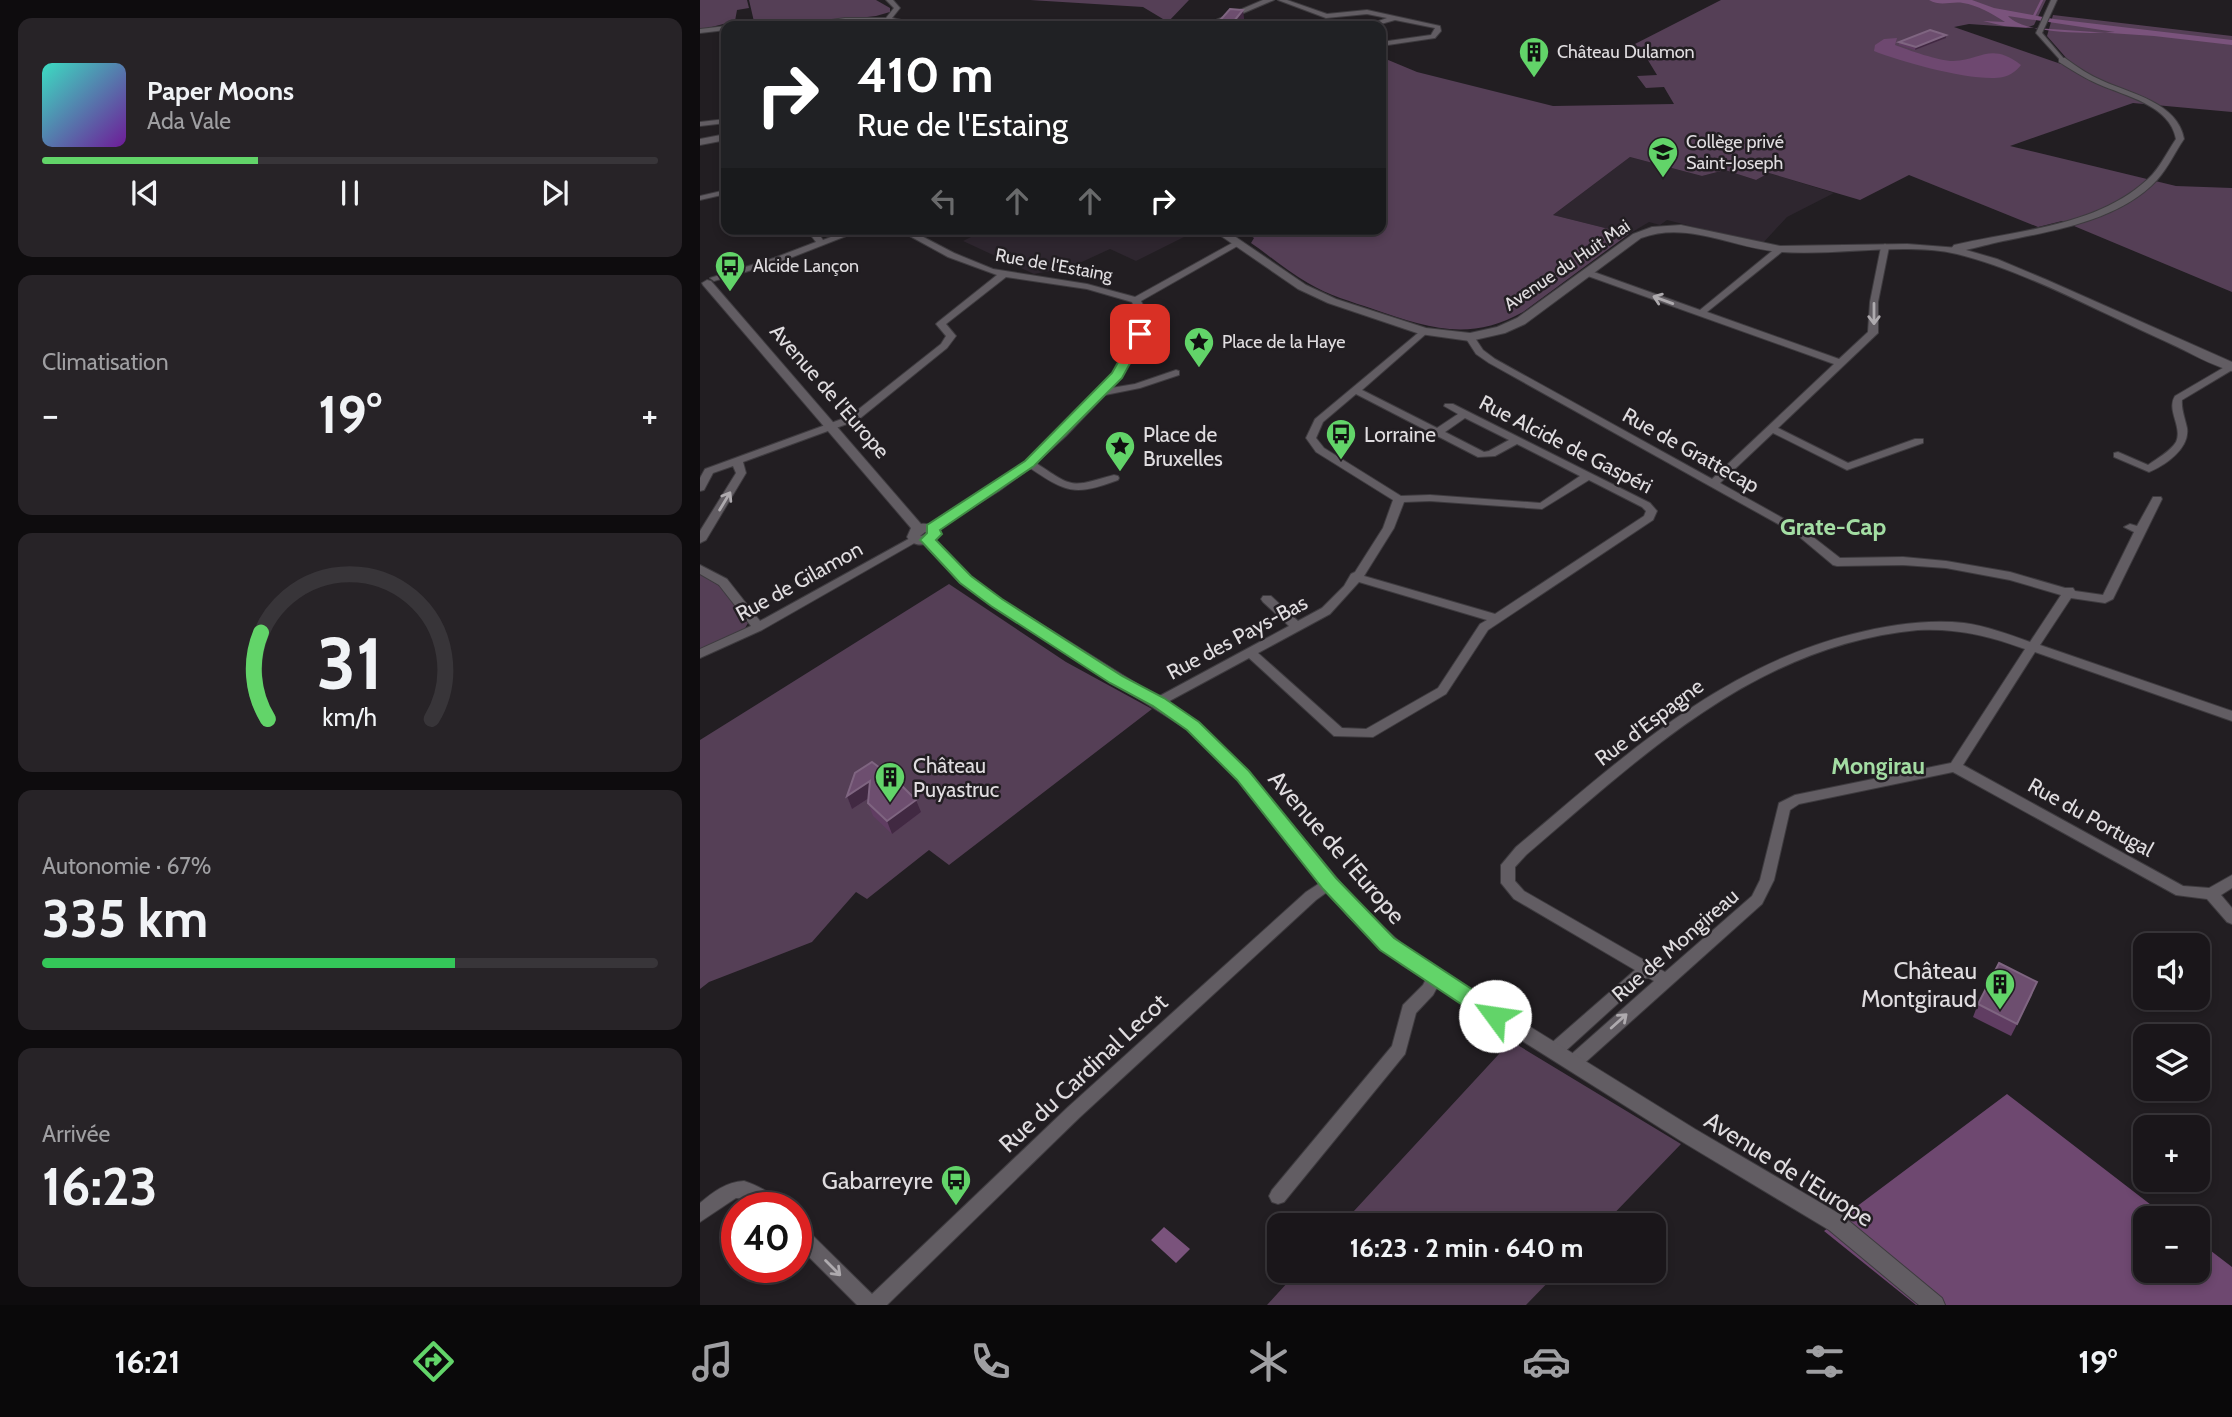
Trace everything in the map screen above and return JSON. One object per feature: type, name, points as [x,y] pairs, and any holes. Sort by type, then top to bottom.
[{"type":"main road","points":[[1218,21],[1269,0]]},
{"type":"main road","points":[[700,142],[721,138]]},
{"type":"main road","name":"Avenue du Huit Mai","points":[[1224,235],[1301,287],[1332,301],[1424,331],[1470,337],[1501,330],[1521,321],[1637,236],[1667,228],[1699,231],[1780,249],[1885,247],[1955,250],[2034,278],[2232,367]]},
{"type":"street","points":[[889,0],[897,8],[889,18]]},
{"type":"street","points":[[1280,0],[1326,16],[1367,12],[1438,27],[1433,37],[1386,43]]},
{"type":"street","points":[[1955,250],[1967,245],[2045,230],[2106,210],[2149,183],[2180,139],[2180,130],[2175,121],[2165,112],[2098,82],[2062,60],[2047,46],[2042,24],[2054,0]]},
{"type":"street","points":[[1316,11],[1321,21]]},
{"type":"street","points":[[854,21],[889,18],[903,21]]},
{"type":"street","points":[[1384,21],[1394,18]]},
{"type":"street","points":[[700,31],[721,29]]},
{"type":"street","points":[[700,124],[721,122]]},
{"type":"street","points":[[700,198],[721,193]]},
{"type":"street","points":[[815,235],[822,244]]},
{"type":"street","points":[[704,279],[845,235]]},
{"type":"street","name":"Rue de l'Estaing","points":[[912,235],[960,260],[1004,274],[1114,291],[1136,300],[1142,313],[1140,334],[1118,375],[1101,393],[1030,463],[923,534]]},
{"type":"street","points":[[1136,300],[1237,244]]},
{"type":"street","points":[[1713,484],[1873,333],[1874,302],[1885,247]]},
{"type":"street","points":[[1701,313],[1780,249]]},
{"type":"street","points":[[1588,273],[1841,363]]},
{"type":"street","points":[[700,488],[705,468],[737,460],[831,427],[864,412],[944,346],[951,336],[941,324],[1004,274]]},
{"type":"street","name":"Avenue de l'Europe","points":[[704,279],[923,534],[965,579],[1116,680],[1158,702],[1193,726],[1243,776],[1329,883],[1387,944],[1434,978],[1836,1223],[1935,1305]]},
{"type":"street","points":[[1424,331],[1318,421],[1311,438],[1320,450],[1398,499],[1430,498],[1542,506],[1588,476]]},
{"type":"street","name":"Rue de Grattecap","points":[[1470,337],[1479,352],[1492,361],[1800,532],[1837,562],[1888,559],[1936,562],[1986,570],[2098,599],[2109,596],[2135,529],[2157,499]]},
{"type":"street","points":[[2118,455],[2149,469],[2180,445],[2184,437],[2176,402],[2178,398],[2232,367]]},
{"type":"street","points":[[1101,393],[1138,386],[1176,373]]},
{"type":"street","points":[[1355,390],[1482,455],[1492,454],[1517,440]]},
{"type":"street","name":"Rue Alcide de Gaspéri","points":[[1250,652],[1339,733],[1368,734],[1442,691],[1472,640],[1484,627],[1649,518],[1652,510],[1646,505],[1449,406]]},
{"type":"street","points":[[1436,433],[1465,414]]},
{"type":"street","points":[[1773,429],[1847,467],[1919,441]]},
{"type":"street","points":[[700,540],[741,473],[737,460]]},
{"type":"street","points":[[1030,463],[1072,490],[1084,490],[1114,478]]},
{"type":"street","name":"Rue des Pays-Bas","points":[[1158,702],[1326,611],[1355,577],[1395,517],[1398,499]]},
{"type":"street","name":"Rue de Gilamon","points":[[700,654],[758,627],[923,534]]},
{"type":"street","points":[[700,569],[723,582],[758,627]]},
{"type":"street","points":[[1355,577],[1498,619]]},
{"type":"street","points":[[1955,766],[2069,591]]},
{"type":"street","points":[[1267,599],[1298,627]]},
{"type":"street","name":"Rue d'Espagne","points":[[1665,980],[1519,895],[1508,883],[1508,865],[1521,851],[1666,730],[1745,677],[1799,653],[1851,637],[1899,628],[1942,626],[1986,632],[2032,647]]},
{"type":"street","points":[[2032,647],[2232,716]]},
{"type":"street","name":"Rue du Portugal","points":[[1955,766],[2181,891],[2211,894]]},
{"type":"street","name":"Rue de Mongireau","points":[[1573,1063],[1757,900],[1767,880],[1784,807],[1795,800],[1955,766]]},
{"type":"street","points":[[2232,881],[2211,894],[2232,918]]},
{"type":"street","name":"Rue du Cardinal Lecot","points":[[872,1305],[1073,1113],[1311,896],[1329,883]]},
{"type":"street","name":"Rue de Mongireau","points":[[1554,1051],[1646,969]]},
{"type":"street","points":[[1278,1196],[1399,1049],[1409,1010],[1428,990],[1434,978]]},
{"type":"street","points":[[731,1192],[746,1188],[756,1192]]},
{"type":"street","points":[[700,1214],[721,1199]]},
{"type":"street","points":[[812,1247],[872,1305]]},
{"type":"shaded area","points":[[700,0],[747,0],[749,8],[737,10],[735,21],[721,21],[721,25],[700,30]]},
{"type":"shaded area","points":[[749,0],[876,0],[890,8],[890,12],[876,16],[832,21],[754,21]]},
{"type":"shaded area","points":[[1030,0],[1189,0],[1169,21],[1143,7]]},
{"type":"shaded area","points":[[1721,0],[2046,0],[2034,25],[2026,28],[1969,24],[1954,27],[2061,64],[2068,60],[2047,36],[2053,15],[2232,36],[2232,112],[2133,103],[2010,146],[2176,186],[2232,188],[2232,292],[2062,221],[2038,227],[1909,175],[1860,200],[1769,173],[1756,180],[1725,170],[1702,176],[1630,157],[1553,215],[1629,234],[1523,312],[1485,327],[1448,329],[1430,326],[1340,298],[1293,274],[1251,243],[1254,238],[1250,235],[1386,235],[1386,59],[1417,72],[1553,106],[1674,104],[1664,87],[1646,88],[1637,76],[1657,75],[1643,52],[1631,46]]},
{"type":"shaded area","points":[[1929,0],[1972,0],[1994,8],[2054,19],[2232,40],[2232,45],[2104,33],[2115,32],[2008,16],[2016,22],[2036,28],[2004,26],[1983,21],[2005,22],[1974,6]]},
{"type":"shaded area","points":[[1897,38],[1895,45],[1940,59],[1963,60],[1994,53],[2021,65],[2003,77],[1976,77],[1920,66],[1874,51],[1875,45],[1884,39]]},
{"type":"shaded area","points":[[1630,157],[1702,176],[1725,170],[1756,180],[1769,173],[1834,193],[1787,217],[1762,244],[1667,220],[1660,225],[1649,222],[1629,234],[1553,215]]},
{"type":"shaded area","points":[[967,235],[1188,235],[1136,261],[1110,249],[1071,267],[1034,274],[963,241],[971,237]]},
{"type":"shaded area","points":[[700,573],[724,589],[748,623],[744,630],[700,651]]},
{"type":"shaded area","points":[[949,584],[1066,662],[1152,709],[949,865],[929,850],[867,899],[856,892],[812,942],[709,982],[700,989],[700,740]]},
{"type":"shaded area","points":[[1511,1041],[1681,1144],[1615,1213],[1352,1213]]},
{"type":"shaded area","points":[[2007,1094],[2152,1206],[2133,1206],[2133,1283],[2210,1283],[2210,1250],[2232,1267],[2232,1305],[1916,1305],[1824,1231]]},
{"type":"shaded area","points":[[1164,1227],[1190,1249],[1176,1263],[1151,1240]]},
{"type":"shaded area","points":[[1287,1283],[1547,1283],[1526,1305],[1267,1305]]},
{"type":"building","points":[[1230,9],[1243,10],[1234,21],[1219,21]]},
{"type":"building","points":[[1930,30],[1946,35],[1916,47],[1899,42]]},
{"type":"building","points":[[872,762],[884,771],[890,771],[889,782],[899,783],[916,800],[887,821],[868,803],[870,781],[847,796],[855,773]]},
{"type":"building","name":"Château Montgiraud","points":[[1999,963],[2037,982],[2017,1024],[1978,1004]]},
{"type":"waterway","points":[[2033,18],[2042,0]]},
{"type":"place","name":"Château Dulamon","points":[[1534,79]]},
{"type":"place","name":"Collège privé Saint-Joseph","points":[[1663,179]]},
{"type":"place","name":"Alcide Lançon","points":[[730,293]]},
{"type":"place","name":"Place de la Haye","points":[[1199,369]]},
{"type":"place","name":"Lorraine","points":[[1341,461]]},
{"type":"place","name":"Place de Bruxelles","points":[[1120,473]]},
{"type":"place","name":"Château Puyastruc","points":[[890,804]]},
{"type":"place","name":"Château Montgiraud","points":[[2000,1011]]},
{"type":"place","name":"Gabarreyre","points":[[956,1207]]},
{"type":"district","name":"Grate-Cap","points":[[1833,526]]},
{"type":"district","name":"Mongirau","points":[[1878,766]]},
{"type":"route","points":[[1140,334],[1118,375],[1063,432],[1030,463],[932,528],[935,532],[927,540],[965,579],[996,602],[1193,726],[1243,776],[1329,883],[1387,944],[1455,992],[1495,1016]]}]
